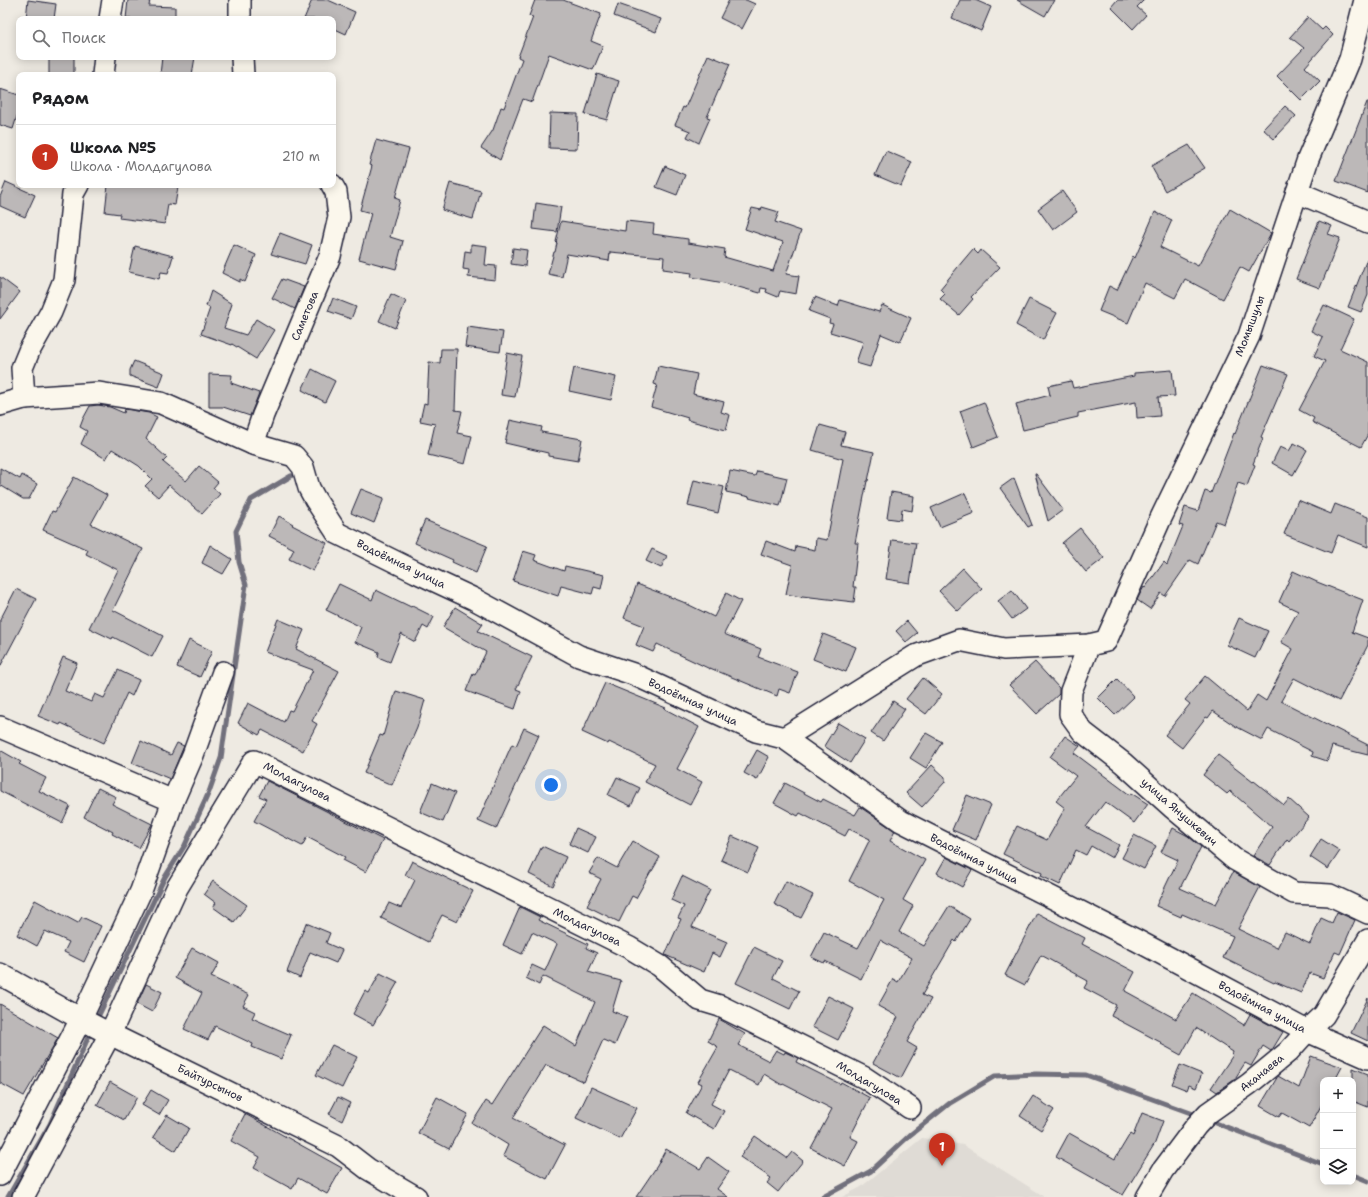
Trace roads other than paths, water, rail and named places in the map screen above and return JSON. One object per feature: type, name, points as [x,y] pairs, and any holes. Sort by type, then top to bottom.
[{"type":"street","points":[[110,16],[113,0]]},
{"type":"street","points":[[240,0],[240,16]]},
{"type":"street","name":"Момышулы","points":[[1098,643],[1159,522],[1249,336],[1296,192],[1350,59],[1365,0]]},
{"type":"street","points":[[103,72],[105,60]]},
{"type":"street","points":[[242,60],[243,72]]},
{"type":"street","points":[[24,398],[22,368],[51,312],[64,280],[73,194],[76,188]]},
{"type":"street","name":"Саметова","points":[[253,444],[263,415],[330,256],[339,217],[336,192],[334,188]]},
{"type":"street","points":[[1296,192],[1368,222]]},
{"type":"street","name":"Водоёмная улица","points":[[0,405],[24,398],[99,393],[161,403],[253,444],[294,456],[303,467],[314,499],[337,533],[474,599],[580,656],[633,674],[756,731],[784,738],[901,821],[1136,940],[1306,1031],[1368,1058]]},
{"type":"street","points":[[784,738],[915,656],[959,640],[1004,649],[1098,643]]},
{"type":"street","name":"улица Янушкевич","points":[[1098,643],[1071,691],[1070,714],[1083,732],[1123,763],[1173,808],[1234,859],[1294,893],[1330,895],[1368,913]]},
{"type":"street","points":[[0,1175],[81,1020],[141,891],[173,801],[193,755],[222,672]]},
{"type":"street","points":[[0,727],[173,801]]},
{"type":"street","name":"Молдагулова","points":[[110,1034],[177,888],[254,761],[630,948],[660,966],[700,1000],[720,1006],[859,1075],[910,1108]]},
{"type":"street","name":"Аканаева","points":[[1147,1197],[1163,1170],[1202,1120],[1288,1052],[1306,1031],[1324,1014],[1368,940]]},
{"type":"street","name":"Байтурсынов","points":[[0,974],[81,1020],[338,1146],[368,1169],[416,1197]]},
{"type":"street","points":[[23,1197],[110,1034]]},
{"type":"waterway","points":[[97,1019],[165,877],[185,845],[209,792],[221,758],[246,585],[239,562],[236,531],[251,500],[291,476]]},
{"type":"waterway","points":[[8,1197],[50,1124],[91,1031]]},
{"type":"waterway","points":[[823,1197],[871,1171],[910,1135],[950,1103],[995,1076],[1036,1074],[1086,1075],[1199,1116]]},
{"type":"waterway","points":[[1208,1120],[1320,1163]]},
{"type":"waterway","points":[[1356,1176],[1368,1181]]},
{"type":"place","name":"Школа №5","points":[[942,1166]]}]
